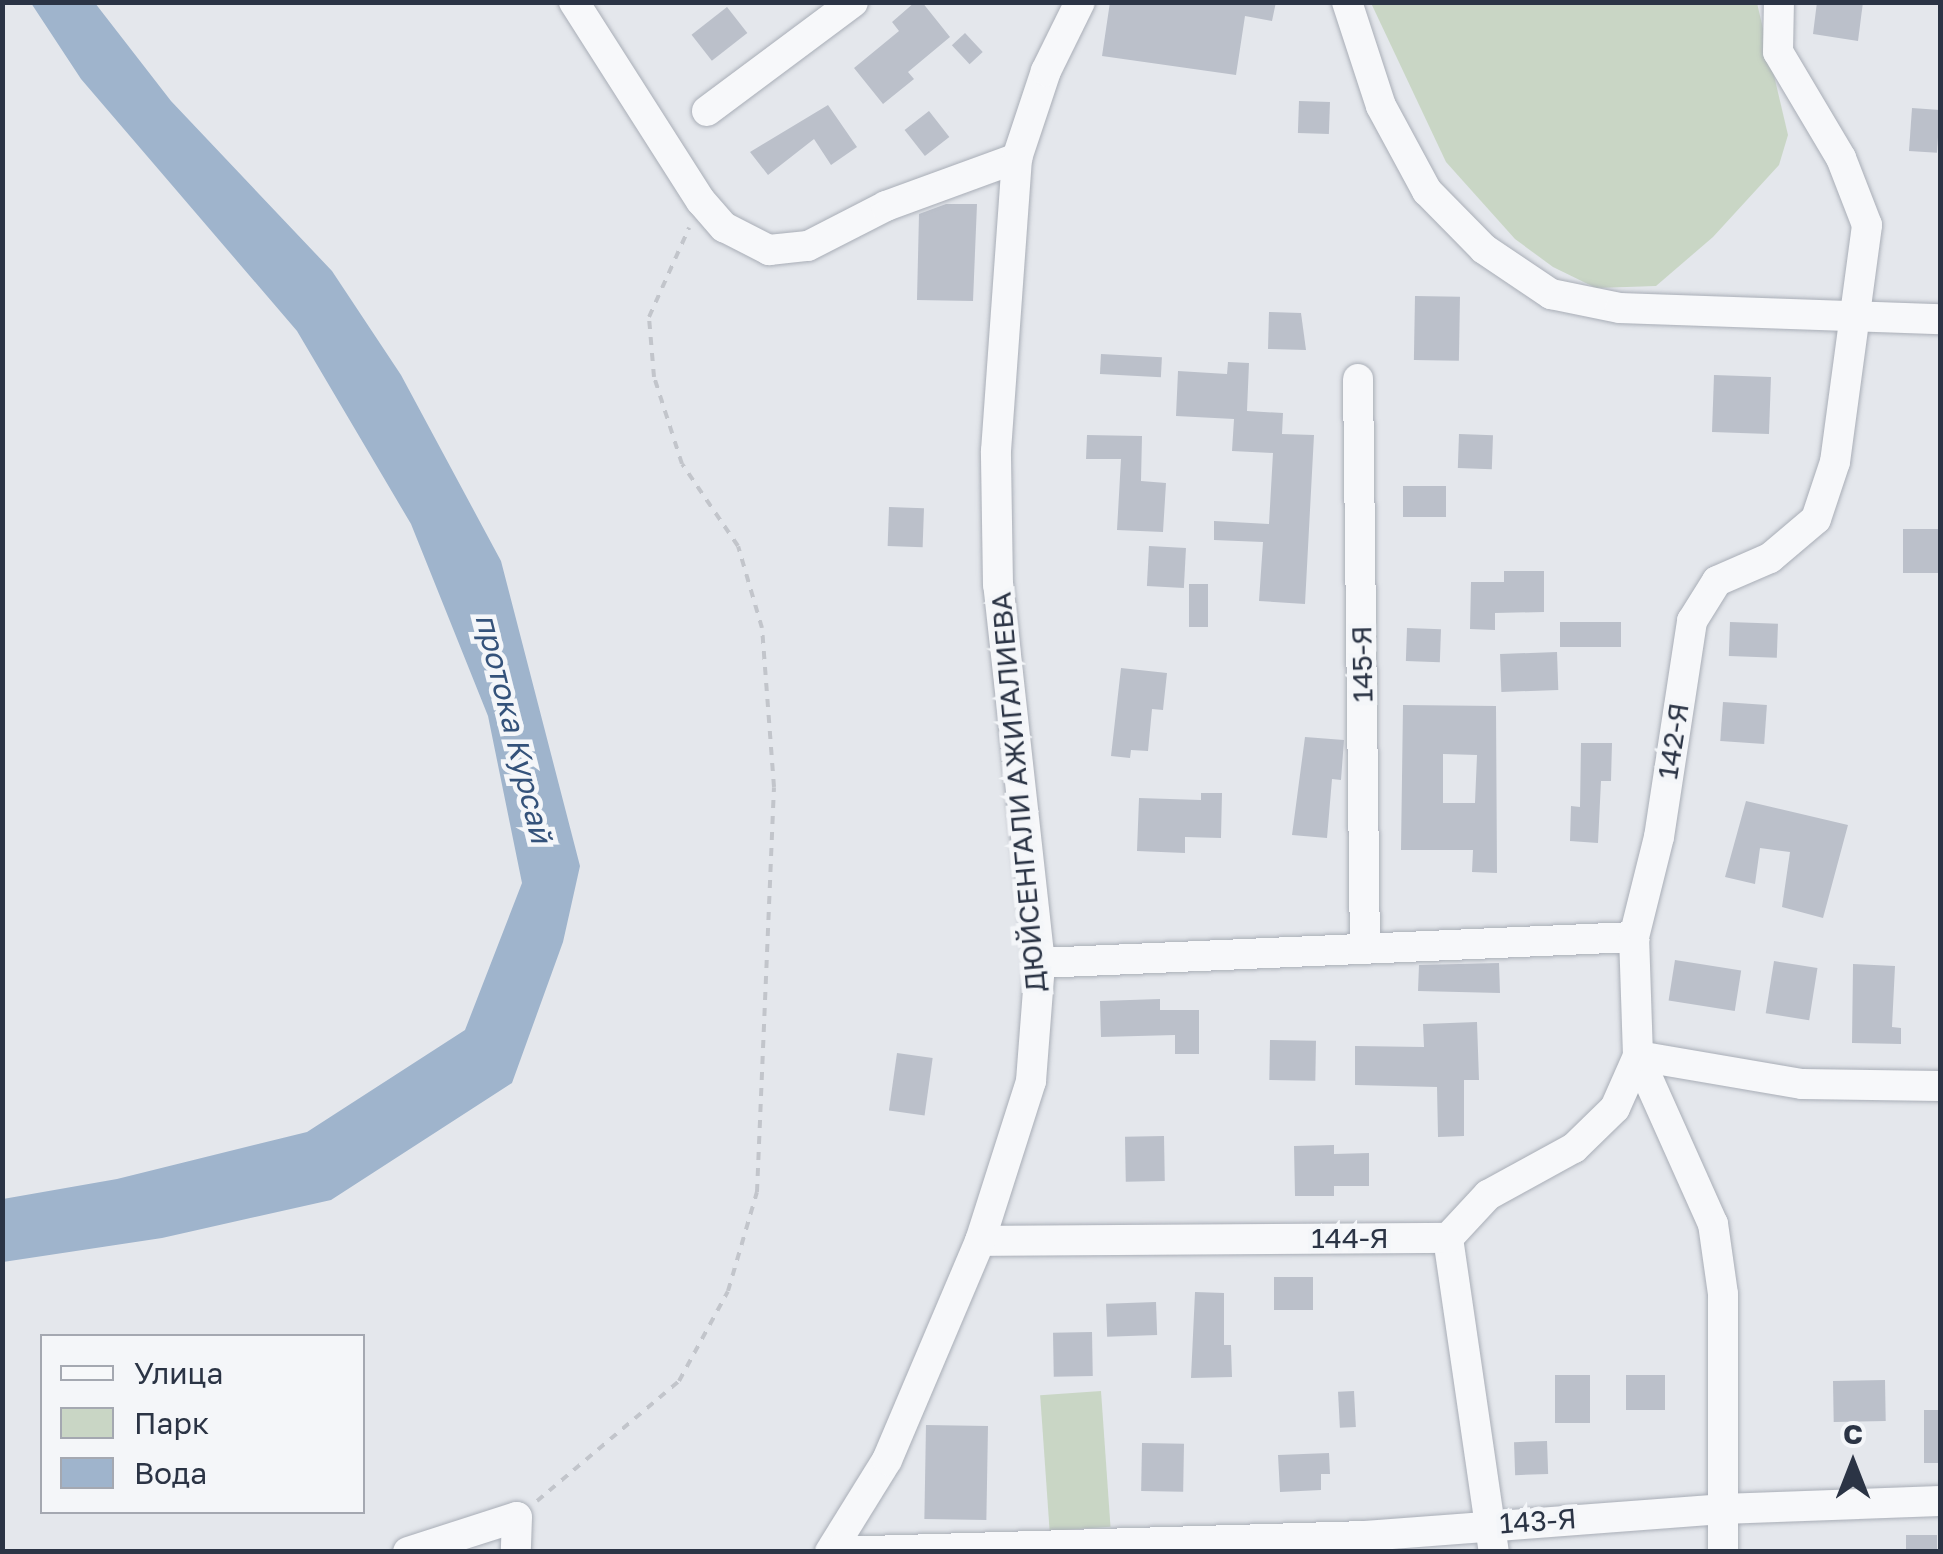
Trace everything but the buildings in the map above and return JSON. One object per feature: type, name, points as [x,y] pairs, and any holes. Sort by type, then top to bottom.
[{"type":"street","points":[[574,2],[700,202],[724,226],[769,250],[808,246],[886,206],[1017,158]]},
{"type":"street","points":[[707,111],[853,2]]},
{"type":"street","name":"ДЮЙСЕНГАЛИ АЖИГАЛИЕВА","points":[[833,1552],[887,1460],[980,1241],[1031,1082],[1040,963],[998,585],[996,451],[1017,158],[1046,71],[1080,2]]},
{"type":"street","points":[[1346,2],[1381,106],[1426,190],[1484,250],[1551,294],[1620,308],[1940,319]]},
{"type":"street","name":"142-Я","points":[[1723,1552],[1723,1294],[1713,1224],[1638,1056],[1634,937],[1658,837],[1692,622],[1717,581],[1770,558],[1816,519],[1834,462],[1867,225],[1841,158],[1778,52],[1779,2]]},
{"type":"street","name":"145-Я","points":[[1358,379],[1365,949]]},
{"type":"street","points":[[1040,963],[1634,937]]},
{"type":"street","points":[[1492,1538],[1448,1238],[1488,1195],[1574,1148],[1615,1108],[1638,1056],[1802,1084],[1940,1086]]},
{"type":"street","name":"144-Я","points":[[980,1241],[1448,1238]]},
{"type":"street","name":"143-Я","points":[[833,1552],[1365,1536],[1492,1538],[1722,1508],[1940,1501]]},
{"type":"street","points":[[408,1552],[518,1516],[516,1552]]},
{"type":"path","points":[[518,1516],[679,1381],[728,1291],[758,1192],[774,787],[762,628],[738,546],[682,464],[654,377],[650,317],[700,202]]},
{"type":"green space","points":[[1371,3],[1757,3],[1788,135],[1779,165],[1713,237],[1656,286],[1596,288],[1553,267],[1515,239],[1446,162]]},
{"type":"green space","points":[[1101,1391],[1110,1527],[1050,1531],[1040,1395]]},
{"type":"water","name":"протока Курсай","points":[[31,3],[95,3],[171,101],[332,271],[401,375],[501,561],[580,866],[563,942],[512,1083],[331,1200],[162,1238],[3,1262],[3,1199],[117,1179],[307,1132],[465,1030],[522,883],[488,716],[411,524],[297,331],[81,79]]}]
